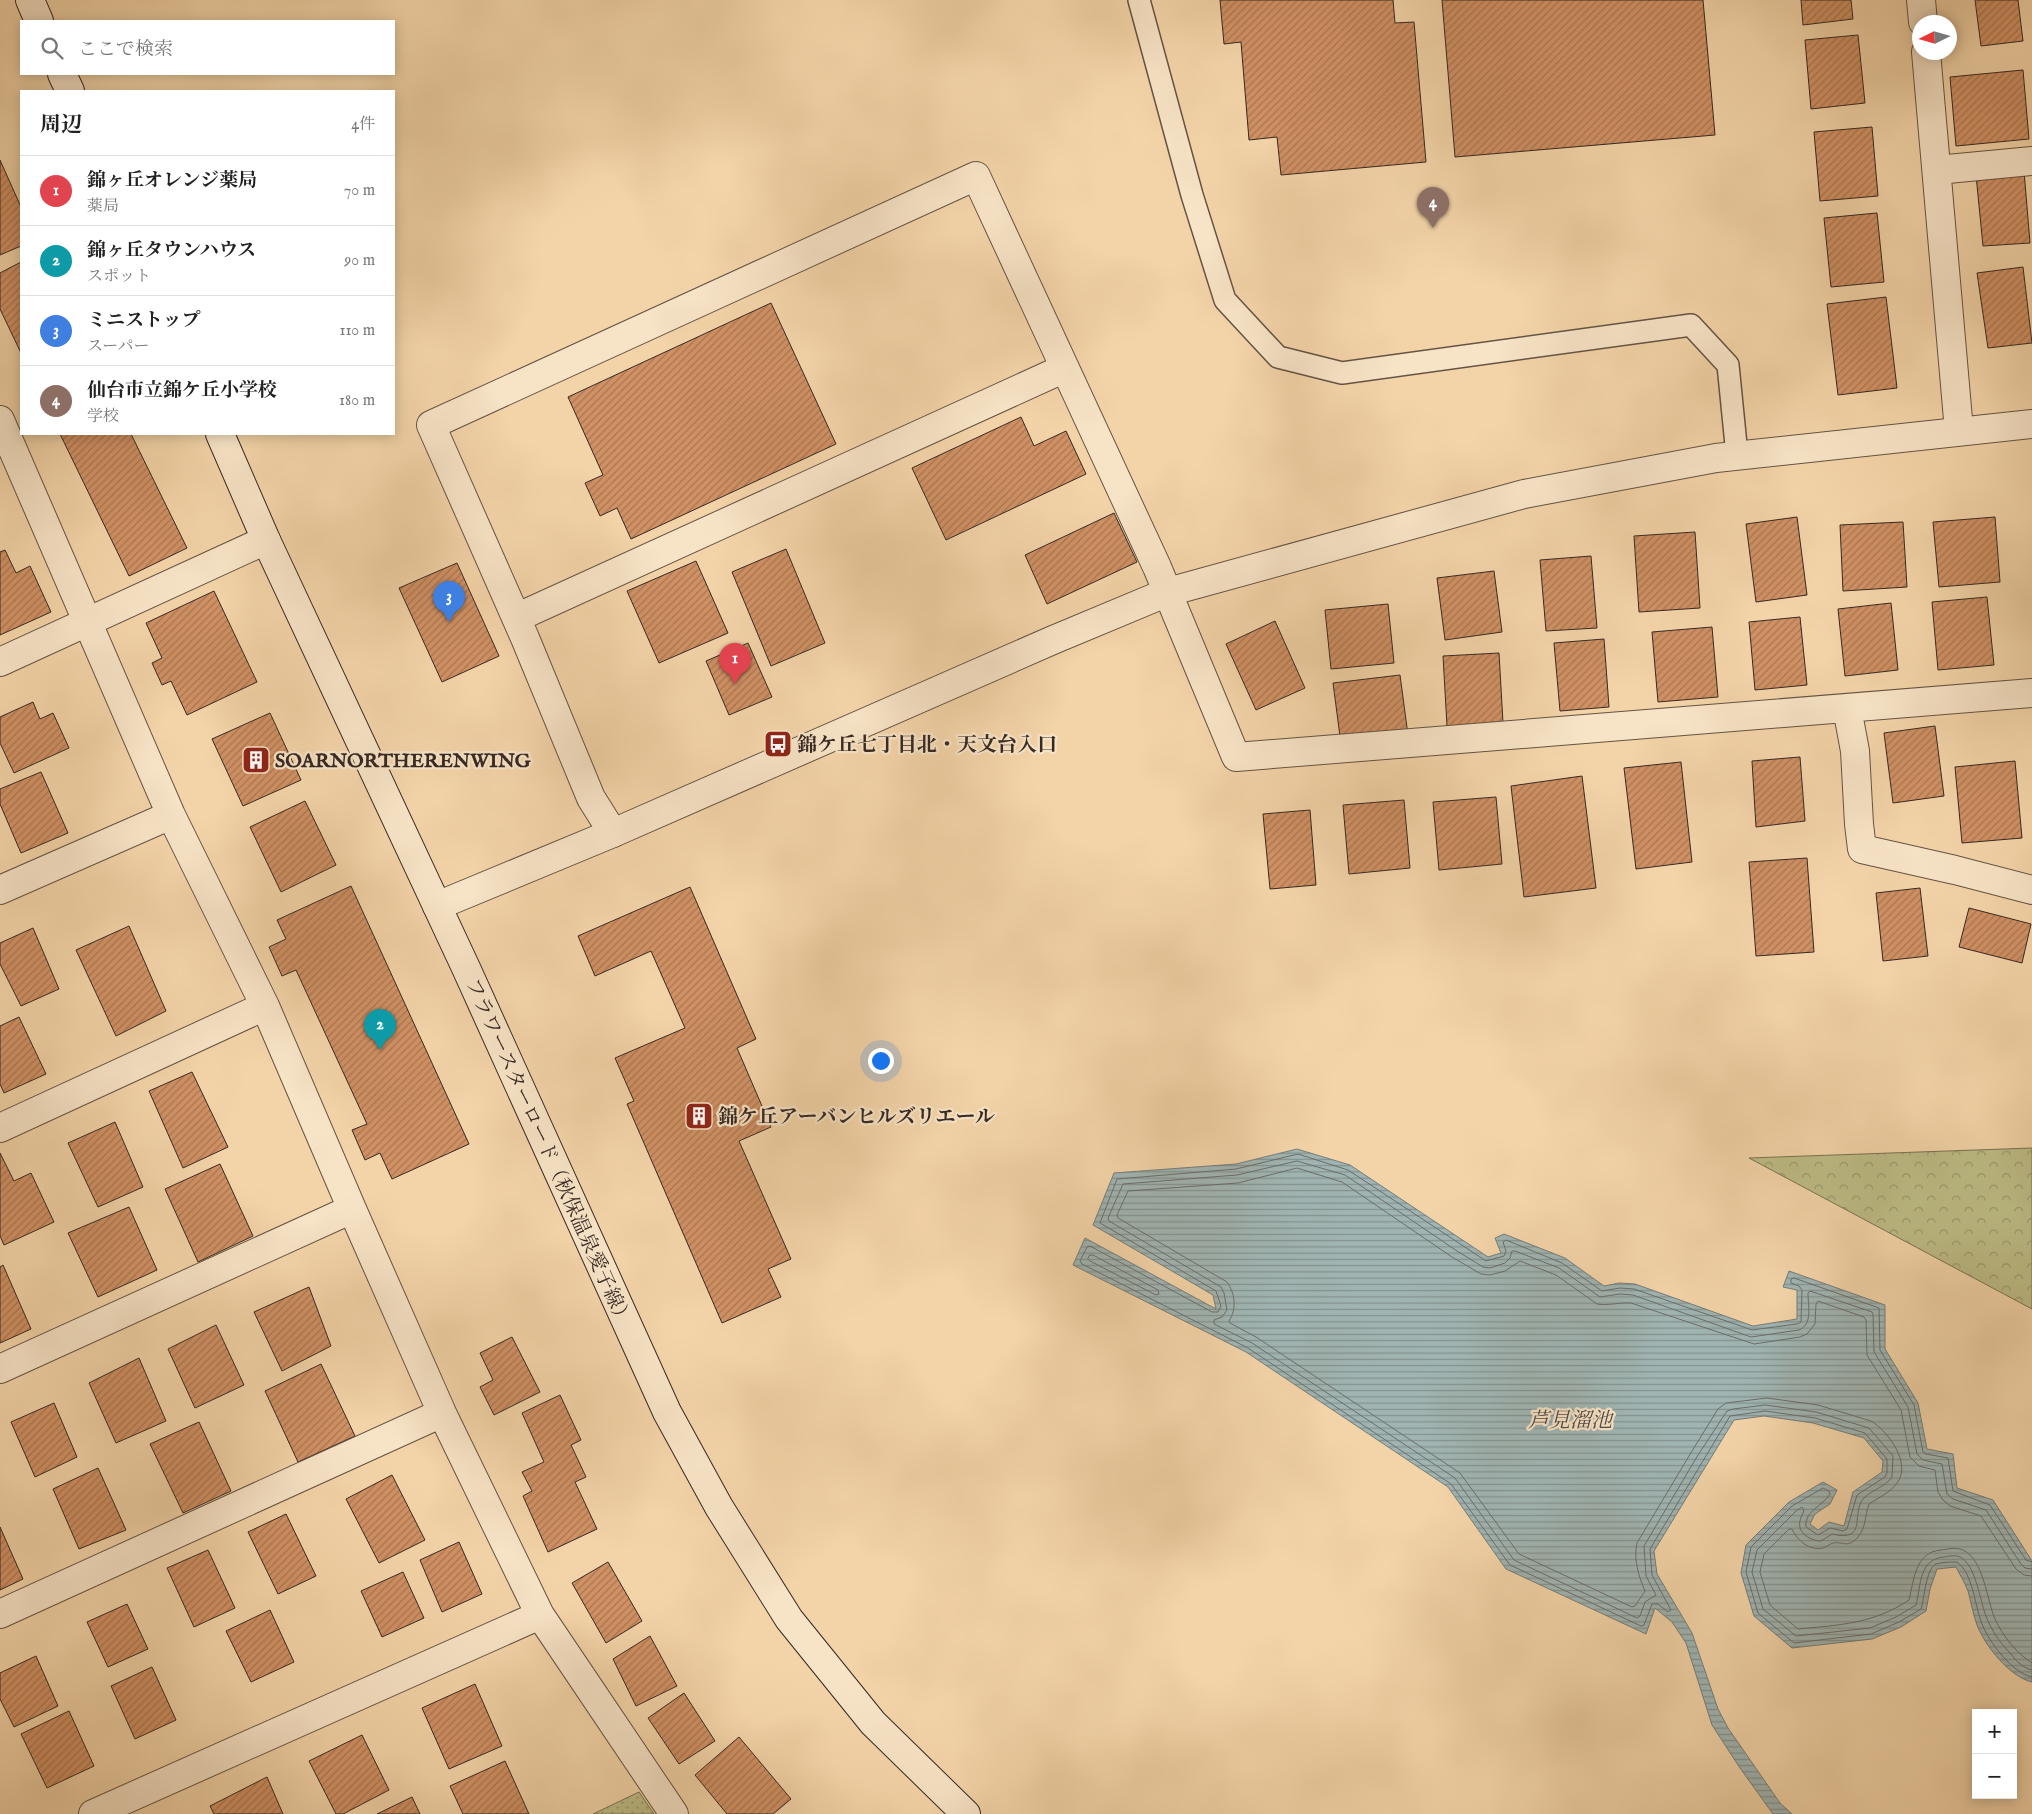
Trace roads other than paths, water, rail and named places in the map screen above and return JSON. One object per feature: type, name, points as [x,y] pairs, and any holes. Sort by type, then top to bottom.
[{"type":"street","points":[[30,0],[39,20]]},
{"type":"street","points":[[1921,0],[1922,15]]},
{"type":"street","points":[[1927,60],[1959,431]]},
{"type":"street","points":[[62,75],[70,90]]},
{"type":"street","points":[[1936,170],[2032,161]]},
{"type":"street","points":[[613,832],[591,798],[516,618],[431,425],[976,176],[1168,592],[1236,757],[2032,693]]},
{"type":"street","points":[[516,618],[1065,368]]},
{"type":"street","points":[[0,420],[171,815],[265,1006],[442,1412],[540,1615],[674,1814]]},
{"type":"street","points":[[437,906],[1168,592],[1524,494],[1737,455],[2032,424]]},
{"type":"street","name":"フラワースターロード（秋保温泉愛子線）","points":[[220,435],[266,540],[437,906],[667,1412],[719,1507],[789,1619],[873,1723],[966,1814]]},
{"type":"street","points":[[0,662],[266,540]]},
{"type":"street","points":[[1847,708],[1855,751],[1862,849],[2032,890]]},
{"type":"street","points":[[0,890],[171,815]]},
{"type":"street","points":[[0,1128],[265,1006]]},
{"type":"street","points":[[0,1369],[352,1209]]},
{"type":"street","points":[[0,1614],[442,1412]]},
{"type":"street","points":[[93,1814],[540,1615]]},
{"type":"lane","points":[[1139,0],[1192,196],[1225,300],[1278,357],[1342,373],[1691,324],[1728,365],[1737,455]]},
{"type":"water","name":"芦見溜池","points":[[1297,1149],[1350,1165],[1488,1257],[1501,1253],[1495,1238],[1504,1234],[1565,1258],[1604,1286],[1619,1283],[1635,1284],[1753,1326],[1797,1319],[1797,1290],[1783,1287],[1789,1271],[1885,1305],[1885,1349],[1918,1403],[1927,1449],[1953,1454],[1957,1488],[1993,1500],[2032,1561],[2032,1682],[2015,1674],[1999,1660],[1986,1642],[1977,1625],[1968,1591],[1956,1567],[1937,1569],[1930,1589],[1926,1611],[1901,1627],[1872,1639],[1792,1648],[1754,1616],[1741,1573],[1746,1545],[1789,1502],[1823,1482],[1837,1490],[1830,1504],[1815,1514],[1810,1524],[1818,1530],[1829,1522],[1844,1526],[1853,1492],[1882,1472],[1883,1461],[1864,1438],[1813,1423],[1764,1416],[1734,1420],[1654,1551],[1657,1574],[1692,1633],[1718,1709],[1728,1728],[1780,1803],[1792,1814],[1773,1814],[1712,1725],[1686,1643],[1672,1622],[1655,1608],[1646,1634],[1506,1569],[1448,1487],[1246,1352],[1073,1265],[1085,1238],[1216,1309],[1213,1295],[1093,1225],[1114,1173],[1236,1164]]},
{"type":"place","name":"仙台市立錦ケ丘小学校","points":[[1433,228]]},
{"type":"place","name":"ミニストップ","points":[[449,622]]},
{"type":"place","name":"錦ヶ丘オレンジ薬局","points":[[735,684]]},
{"type":"place","name":"錦ケ丘七丁目北・天文台入口","points":[[778,744]]},
{"type":"place","name":"SOARNORTHERENWING","points":[[256,760]]},
{"type":"place","name":"錦ヶ丘タウンハウス","points":[[380,1050]]},
{"type":"place","name":"錦ケ丘アーバンヒルズリエール","points":[[699,1116]]}]
